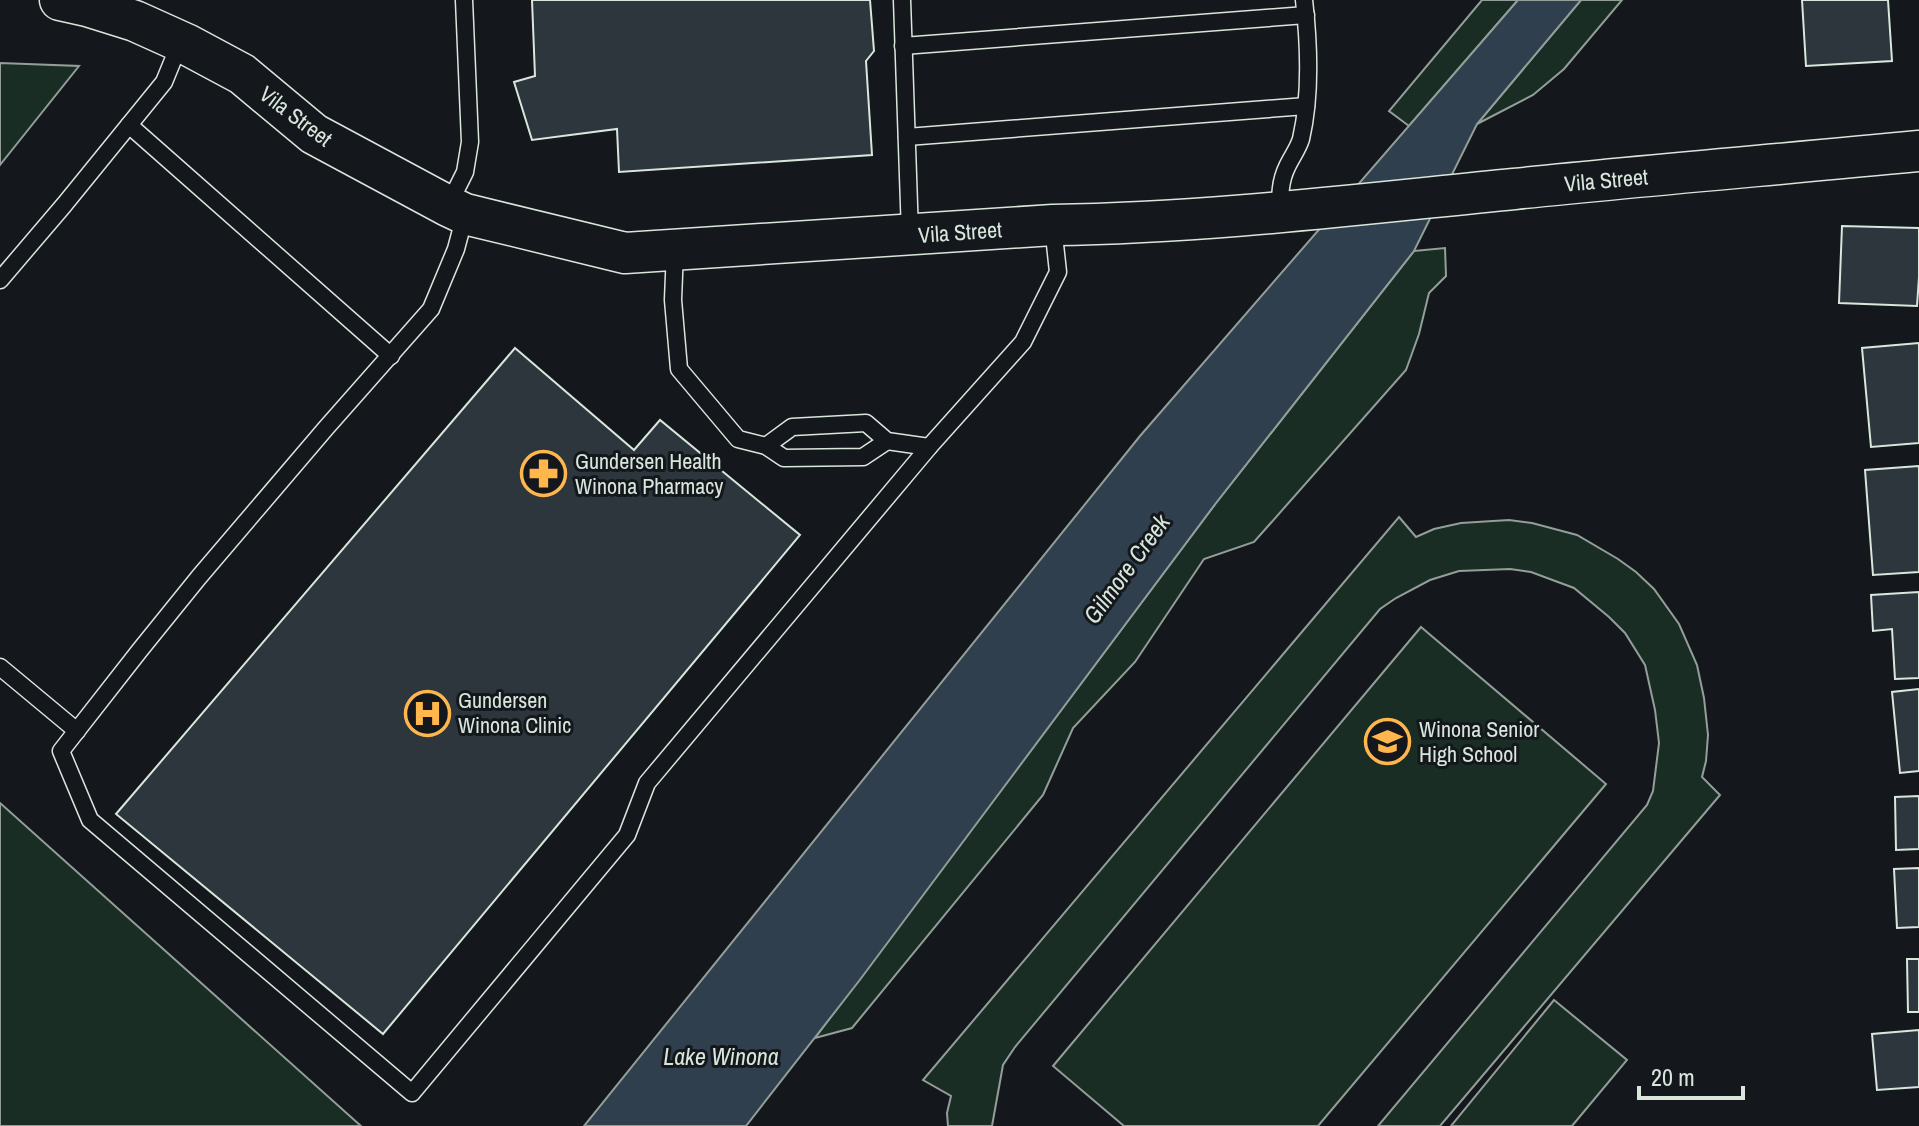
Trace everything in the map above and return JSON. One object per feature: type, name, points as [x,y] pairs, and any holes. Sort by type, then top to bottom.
[{"type":"street","name":"Vila Street","points":[[60,0],[135,21],[180,41],[242,74],[314,134],[457,210],[625,253],[1284,212],[1919,151]]},
{"type":"lane","points":[[464,0],[470,142],[457,210],[456,249],[431,309],[199,577],[61,751],[90,820],[412,1093],[627,835],[647,783],[929,447],[1023,342],[1058,272],[1053,225]]},
{"type":"lane","points":[[902,0],[910,236]]},
{"type":"lane","points":[[903,46],[1305,8],[1306,106],[1300,143],[1285,171],[1280,192],[1284,212]]},
{"type":"lane","points":[[0,280],[164,82],[180,41]]},
{"type":"lane","points":[[907,137],[1306,106]]},
{"type":"lane","points":[[129,125],[391,356]]},
{"type":"lane","points":[[675,250],[673,300],[679,369],[738,439],[766,446],[784,458],[863,457],[887,441]]},
{"type":"lane","points":[[766,446],[792,427],[866,423],[887,441],[929,447]]},
{"type":"lane","points":[[0,667],[77,731]]},
{"type":"green space","points":[[1482,0],[1518,0],[1409,126],[1389,111]]},
{"type":"green space","points":[[1581,0],[1622,0],[1564,69],[1533,95],[1477,124]]},
{"type":"green space","points":[[0,63],[79,66],[0,165]]},
{"type":"green space","points":[[1445,248],[1446,276],[1429,293],[1406,370],[1254,542],[1204,559],[1135,662],[1073,728],[1043,795],[852,1028],[815,1038],[1216,503],[1414,251]]},
{"type":"green space","points":[[1399,517],[1416,537],[1461,523],[1509,520],[1532,523],[1577,535],[1636,572],[1654,589],[1679,624],[1697,665],[1708,735],[1702,777],[1720,795],[1440,1126],[1378,1126],[1647,805],[1653,791],[1659,743],[1645,665],[1625,633],[1574,588],[1531,572],[1510,569],[1459,571],[1430,580],[1380,609],[1015,1047],[1003,1065],[992,1126],[948,1126],[951,1096],[923,1080]]},
{"type":"green space","points":[[1421,627],[1606,784],[1318,1126],[1124,1126],[1053,1066]]},
{"type":"green space","points":[[0,803],[361,1126],[0,1126]]},
{"type":"green space","points":[[1554,1000],[1627,1060],[1572,1126],[1451,1126]]},
{"type":"water","name":"Lake Winona","points":[[1518,0],[1581,0],[1477,124],[1414,251],[1216,503],[859,981],[746,1126],[584,1126],[1140,436]]},
{"type":"building","points":[[532,0],[870,0],[874,51],[866,61],[872,155],[619,172],[617,129],[532,140],[514,82],[535,76]]},
{"type":"building","points":[[1802,0],[1888,0],[1892,61],[1806,66]]},
{"type":"building","points":[[1842,226],[1919,228],[1917,306],[1839,303]]},
{"type":"building","points":[[1919,343],[1919,443],[1871,447],[1862,348]]},
{"type":"building","name":"Gundersen Winona Clinic","points":[[515,348],[634,450],[660,420],[800,535],[383,1034],[116,814]]},
{"type":"building","points":[[1919,466],[1919,572],[1873,575],[1865,470]]},
{"type":"building","points":[[1919,592],[1919,678],[1895,679],[1892,629],[1873,631],[1871,595]]},
{"type":"building","points":[[1919,689],[1919,771],[1900,773],[1892,692]]},
{"type":"building","points":[[1919,796],[1919,849],[1896,850],[1895,797]]},
{"type":"building","points":[[1919,868],[1919,927],[1897,928],[1894,869]]},
{"type":"building","points":[[1907,959],[1919,959],[1919,1012],[1908,1012]]},
{"type":"building","points":[[1919,1030],[1919,1087],[1877,1090],[1872,1034]]},
{"type":"place","name":"Gundersen Health Winona Pharmacy","points":[[544,474]]},
{"type":"place","name":"Gundersen Winona Clinic","points":[[427,713]]},
{"type":"place","name":"Winona Senior High School","points":[[1388,742]]},
{"type":"water label","name":"Gilmore Creek","points":[[1127,569]]}]
